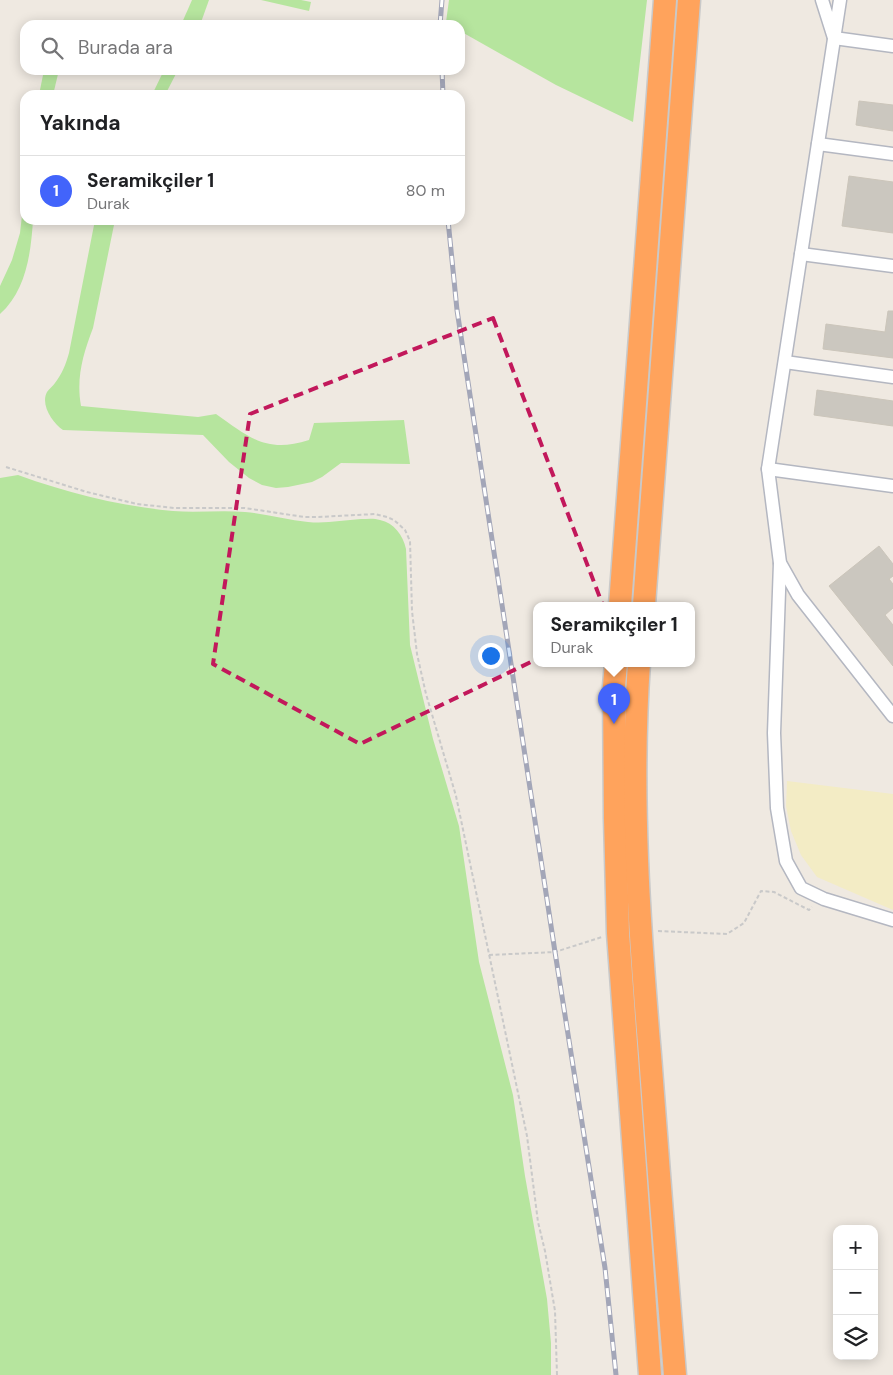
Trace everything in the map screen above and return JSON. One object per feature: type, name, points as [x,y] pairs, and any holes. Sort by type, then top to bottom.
[{"type":"highway","points":[[620,602],[665,0]]},
{"type":"highway","points":[[644,602],[688,0]]},
{"type":"highway","points":[[616,667],[614,819],[629,932],[675,1375]]},
{"type":"highway","points":[[639,667],[636,816],[629,932],[650,1375]]},
{"type":"street","points":[[822,0],[834,38]]},
{"type":"street","points":[[840,0],[768,469],[780,563],[774,733],[778,808],[786,862],[801,888],[824,899],[893,920]]},
{"type":"street","points":[[834,38],[893,46]]},
{"type":"street","points":[[818,144],[893,154]]},
{"type":"street","points":[[801,254],[893,266]]},
{"type":"street","points":[[784,362],[893,376]]},
{"type":"street","points":[[768,469],[893,486]]},
{"type":"street","points":[[780,563],[798,595],[893,716]]},
{"type":"path","points":[[6,467],[87,492],[137,504],[174,508],[245,508],[318,518],[375,514],[387,517],[401,525],[405,530],[410,542],[412,611],[421,674],[456,796],[527,1136],[538,1222],[551,1281],[556,1338],[556,1375]]},
{"type":"path","points":[[489,956],[555,952],[629,932],[727,934],[744,923],[761,891],[774,892],[809,910],[824,899]]},
{"type":"highlighted area","points":[[493,318],[610,624],[360,744],[213,664],[250,414]]},
{"type":"green space","points":[[192,0],[209,0],[202,20],[183,20]]},
{"type":"green space","points":[[261,0],[301,0],[311,2],[309,11]]},
{"type":"green space","points":[[449,0],[647,0],[633,122],[556,85],[465,34],[465,20],[446,20]]},
{"type":"green space","points":[[43,75],[58,75],[54,90],[40,90]]},
{"type":"green space","points":[[162,75],[175,75],[168,90],[154,90]]},
{"type":"green space","points":[[21,225],[33,225],[26,271],[16,294],[0,314],[0,286],[12,260]]},
{"type":"green space","points":[[94,225],[114,225],[93,328],[81,366],[79,386],[81,406],[198,417],[216,414],[238,430],[259,441],[281,445],[309,440],[314,423],[404,420],[410,464],[341,463],[312,482],[276,488],[262,485],[249,478],[229,462],[203,435],[63,430],[55,423],[46,408],[45,397],[62,372],[69,353]]},
{"type":"green space","points":[[18,475],[75,493],[153,509],[182,512],[245,512],[315,522],[375,519],[390,524],[403,539],[406,549],[410,645],[433,739],[459,826],[479,962],[513,1095],[547,1299],[551,1343],[551,1375],[0,1375],[0,478]]},
{"type":"sand","points":[[787,781],[893,794],[893,910],[817,877],[801,855],[791,831],[786,806]]},
{"type":"building","points":[[859,101],[893,105],[893,131],[856,125]]},
{"type":"building","points":[[849,176],[893,182],[893,233],[842,226]]},
{"type":"building","points":[[888,311],[893,311],[893,358],[823,349],[826,324],[885,332]]},
{"type":"building","points":[[817,390],[893,401],[893,426],[814,415]]},
{"type":"building","points":[[879,546],[893,564],[893,576],[889,579],[893,584],[893,608],[885,615],[893,625],[893,666],[829,586]]},
{"type":"railway","points":[[440,20],[442,0]]},
{"type":"railway","points":[[442,75],[443,90]]},
{"type":"railway","points":[[448,225],[457,310],[605,1268],[616,1375]]},
{"type":"place","name":"Seramikçiler 1","points":[[614,724]]}]
